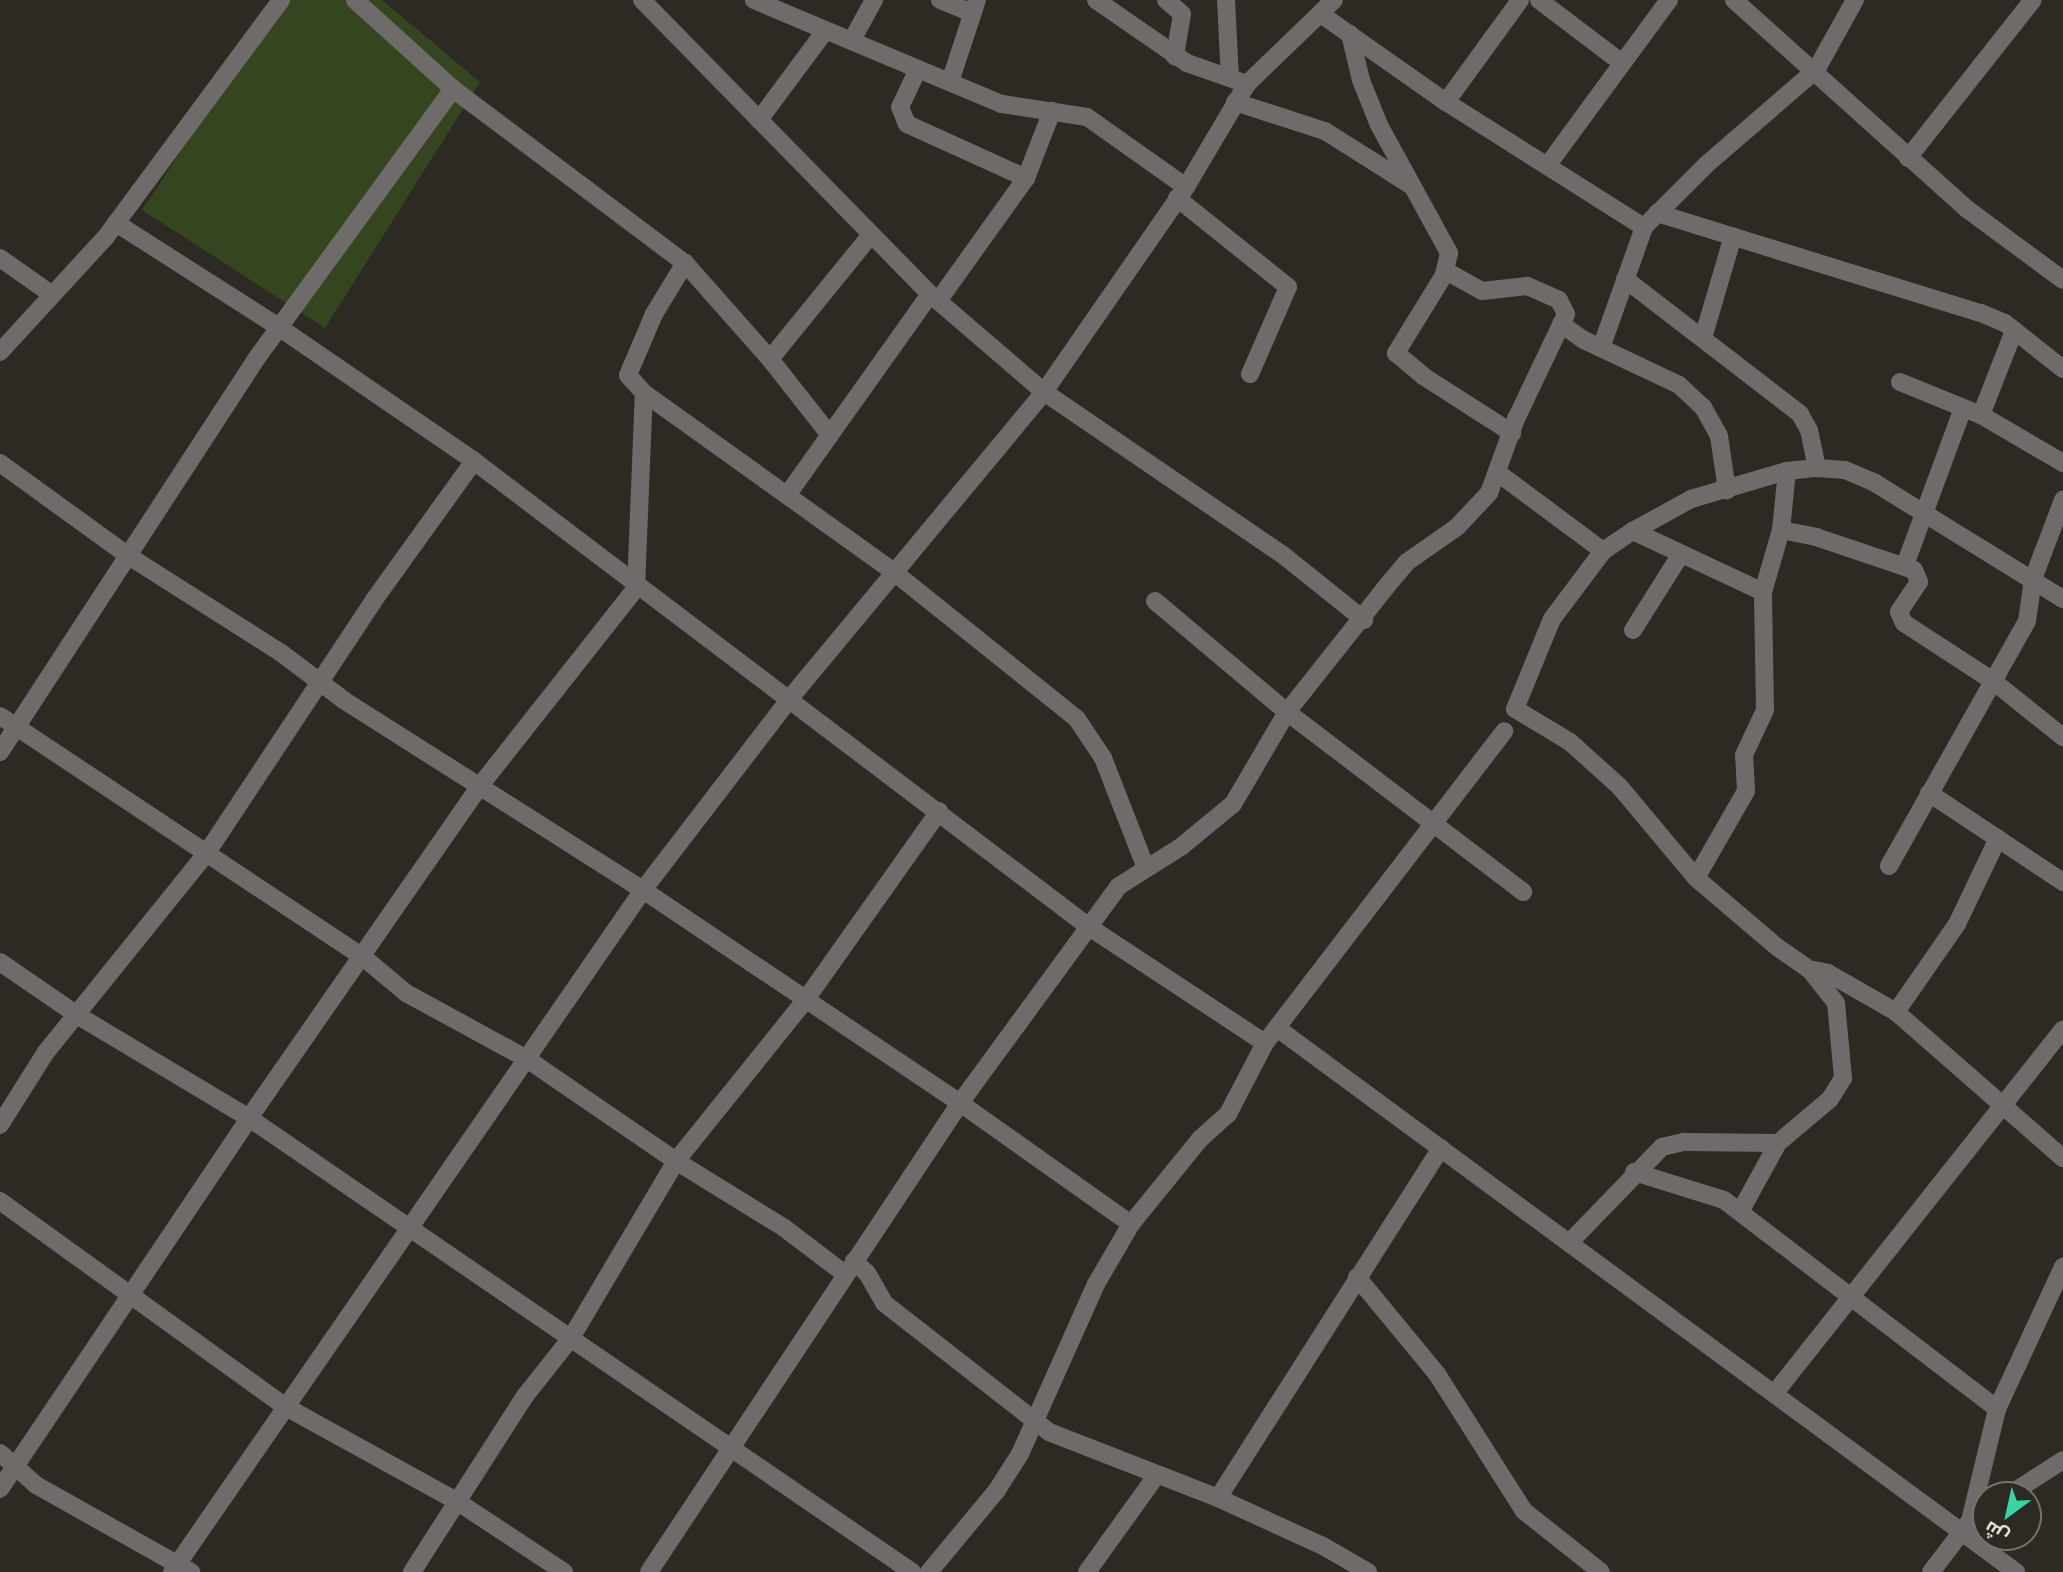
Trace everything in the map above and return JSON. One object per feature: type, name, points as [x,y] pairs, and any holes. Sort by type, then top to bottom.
[{"type":"street","points":[[0,352],[116,223],[281,0]]},
{"type":"street","points":[[355,0],[453,89],[685,263],[770,359],[829,434]]},
{"type":"street","points":[[642,0],[760,120],[869,237],[1044,392],[1283,555],[1364,620]]},
{"type":"street","points":[[754,0],[1002,104],[1087,117],[1182,193],[1289,287],[1250,374]]},
{"type":"street","points":[[852,40],[874,0]]},
{"type":"street","points":[[940,0],[974,7],[950,82]]},
{"type":"street","points":[[1096,0],[1175,56],[1238,81]]},
{"type":"street","points":[[1167,0],[1182,14],[1175,56]]},
{"type":"street","points":[[0,1453],[36,1485],[180,1569],[286,1406],[643,890],[791,697],[1044,392],[1182,193],[1235,102],[1238,81],[1226,0]]},
{"type":"street","points":[[1238,81],[1322,15],[1334,0]]},
{"type":"street","points":[[1446,102],[1520,0]]},
{"type":"street","points":[[1539,0],[1622,64]]},
{"type":"street","points":[[1547,166],[1669,0]]},
{"type":"street","points":[[1734,0],[1816,70],[1967,209],[2063,280]]},
{"type":"street","points":[[1601,348],[1644,227],[1816,70],[1855,0]]},
{"type":"street","points":[[1909,158],[2033,0]]},
{"type":"street","points":[[1322,15],[1446,102],[1644,227]]},
{"type":"street","points":[[760,120],[825,31]]},
{"type":"street","points":[[1350,34],[1361,80],[1379,125],[1446,245],[1446,271],[1396,353],[1423,376],[1512,433]]},
{"type":"street","points":[[918,69],[900,107],[907,124],[1026,178]]},
{"type":"street","points":[[0,752],[8,720],[127,555],[280,328],[453,89]]},
{"type":"street","points":[[1235,102],[1325,131],[1415,188]]},
{"type":"street","points":[[788,494],[829,434],[1026,178],[1052,111]]},
{"type":"street","points":[[1657,213],[1981,313],[2014,331],[2063,369]]},
{"type":"street","points":[[116,223],[280,328],[474,461],[636,588],[791,697],[1088,927],[1265,1043]]},
{"type":"street","points":[[1703,338],[1733,236]]},
{"type":"street","points":[[770,359],[869,237]]},
{"type":"street","points":[[0,258],[51,294]]},
{"type":"street","points":[[685,263],[654,314],[628,375],[644,393],[895,573],[1077,719],[1103,758],[1145,866]]},
{"type":"street","points":[[649,1572],[729,1447],[960,1103],[1119,886],[1145,866],[1182,846],[1233,803],[1287,712],[1364,620],[1407,562],[1457,527],[1489,493],[1512,433],[1561,324],[1564,306],[1553,296],[1527,286],[1482,291],[1446,271]]},
{"type":"street","points":[[1625,279],[1800,414],[1809,430],[1817,468]]},
{"type":"street","points":[[1561,324],[1601,348],[1679,385],[1703,407],[1719,436],[1727,490]]},
{"type":"street","points":[[1981,415],[2014,331]]},
{"type":"street","points":[[1900,382],[1981,415],[2063,463]]},
{"type":"street","points":[[0,1489],[248,1118],[363,957],[479,787],[636,588],[644,393]]},
{"type":"street","points":[[1905,565],[1963,408]]},
{"type":"street","points":[[0,1125],[46,1052],[206,854],[319,683],[474,461]]},
{"type":"street","points":[[0,463],[127,555],[279,652],[319,683],[479,787],[643,890],[804,1002],[960,1103],[1131,1224]]},
{"type":"street","points":[[1740,1212],[1778,1143],[1830,1098],[1843,1078],[1836,1003],[1810,970],[1696,878],[1620,787],[1570,742],[1515,709],[1552,619],[1603,551],[1633,531],[1691,499],[1787,471],[1817,468],[1855,474],[2034,579],[2063,599]]},
{"type":"street","points":[[1696,878],[1746,791],[1744,755],[1766,710],[1763,592],[1781,530],[1787,471]]},
{"type":"street","points":[[1498,473],[1603,551]]},
{"type":"street","points":[[1889,866],[2026,621],[2034,579],[2063,500]]},
{"type":"street","points":[[1781,530],[1905,565],[1914,570],[1919,582],[1900,618],[2062,732]]},
{"type":"street","points":[[1633,531],[1763,592]]},
{"type":"street","points":[[1633,630],[1681,554]]},
{"type":"street","points":[[1155,601],[1287,712],[1523,892]]},
{"type":"street","points":[[8,720],[363,957],[406,993],[527,1059],[676,1161],[732,1192],[849,1268],[867,1273],[884,1303],[1036,1423],[1073,1444],[1218,1498],[1323,1545],[1368,1572]]},
{"type":"street","points":[[929,1572],[997,1490],[1036,1423],[1096,1284],[1131,1224],[1200,1139],[1228,1114],[1265,1043],[1504,731]]},
{"type":"street","points":[[1929,793],[2063,882]]},
{"type":"street","points":[[412,1572],[525,1396],[571,1338],[676,1161],[804,1002],[939,811]]},
{"type":"street","points":[[1896,1012],[1957,924],[1998,838]]},
{"type":"street","points":[[0,962],[77,1015],[248,1118],[912,1572]]},
{"type":"street","points":[[1810,970],[1828,973],[1896,1012],[2063,1158]]},
{"type":"street","points":[[1277,1028],[1774,1394],[1965,1526],[2016,1572]]},
{"type":"street","points":[[1774,1394],[2063,1030]]},
{"type":"street","points":[[1569,1243],[1634,1172],[1669,1144],[1778,1143]]},
{"type":"street","points":[[1218,1498],[1301,1373],[1357,1277],[1441,1149]]},
{"type":"street","points":[[1634,1172],[1724,1200],[1997,1409]]},
{"type":"street","points":[[0,1201],[131,1292],[286,1406],[458,1502],[564,1572]]},
{"type":"street","points":[[1965,1526],[1997,1409],[2048,1294],[2063,1267]]},
{"type":"street","points":[[1357,1277],[1437,1374],[1524,1511],[1601,1572]]},
{"type":"street","points":[[2048,1294],[2063,1306]]},
{"type":"street","points":[[2031,1481],[2063,1460]]},
{"type":"street","points":[[1087,1572],[1156,1476]]},
{"type":"street","points":[[1931,1572],[1965,1526],[1972,1521]]},
{"type":"green space","points":[[281,0],[382,0],[480,82],[325,328],[142,210]]}]
